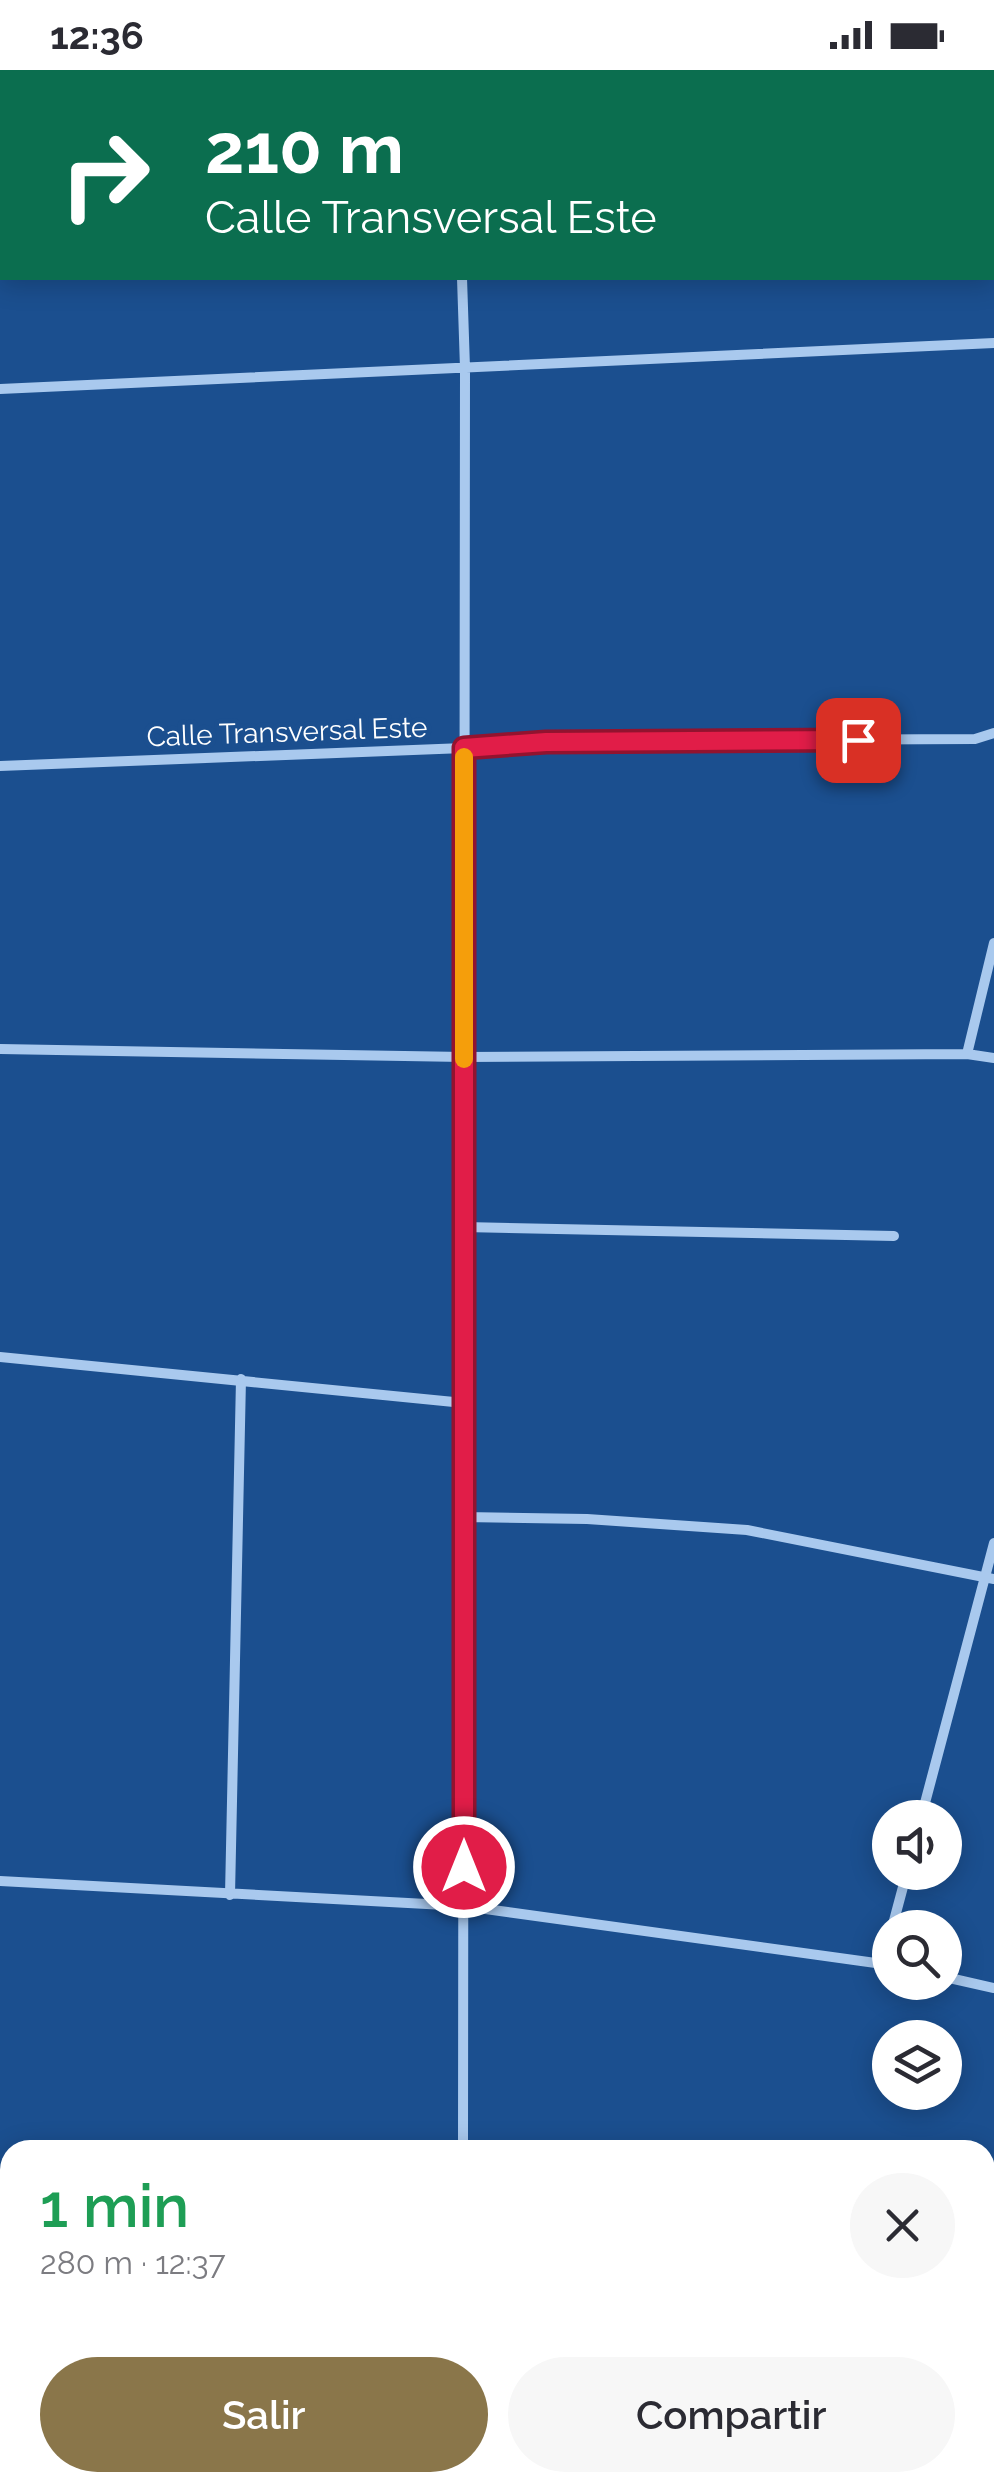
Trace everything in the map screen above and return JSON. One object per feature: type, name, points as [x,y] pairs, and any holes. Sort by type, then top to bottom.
[{"type":"street","points":[[462,280],[463,2140]]},
{"type":"street","points":[[0,389],[994,343]]},
{"type":"street","name":"Calle Transversal Este","points":[[0,766],[546,742],[975,739],[994,734]]},
{"type":"street","points":[[967,1054],[994,942]]},
{"type":"street","points":[[0,1048],[464,1058],[967,1054],[994,1058]]},
{"type":"street","points":[[464,1226],[894,1236]]},
{"type":"street","points":[[0,1357],[464,1403]]},
{"type":"street","points":[[230,1896],[241,1379]]},
{"type":"street","points":[[464,1518],[588,1519],[746,1530],[989,1578]]},
{"type":"street","points":[[926,1800],[989,1578],[994,1543]]},
{"type":"street","points":[[0,1881],[464,1906],[872,1962]]},
{"type":"street","points":[[962,1981],[994,1988]]},
{"type":"slow traffic","points":[[464,757],[464,1059]]},
{"type":"route","points":[[464,1867],[464,748],[546,742],[858,740]]}]
